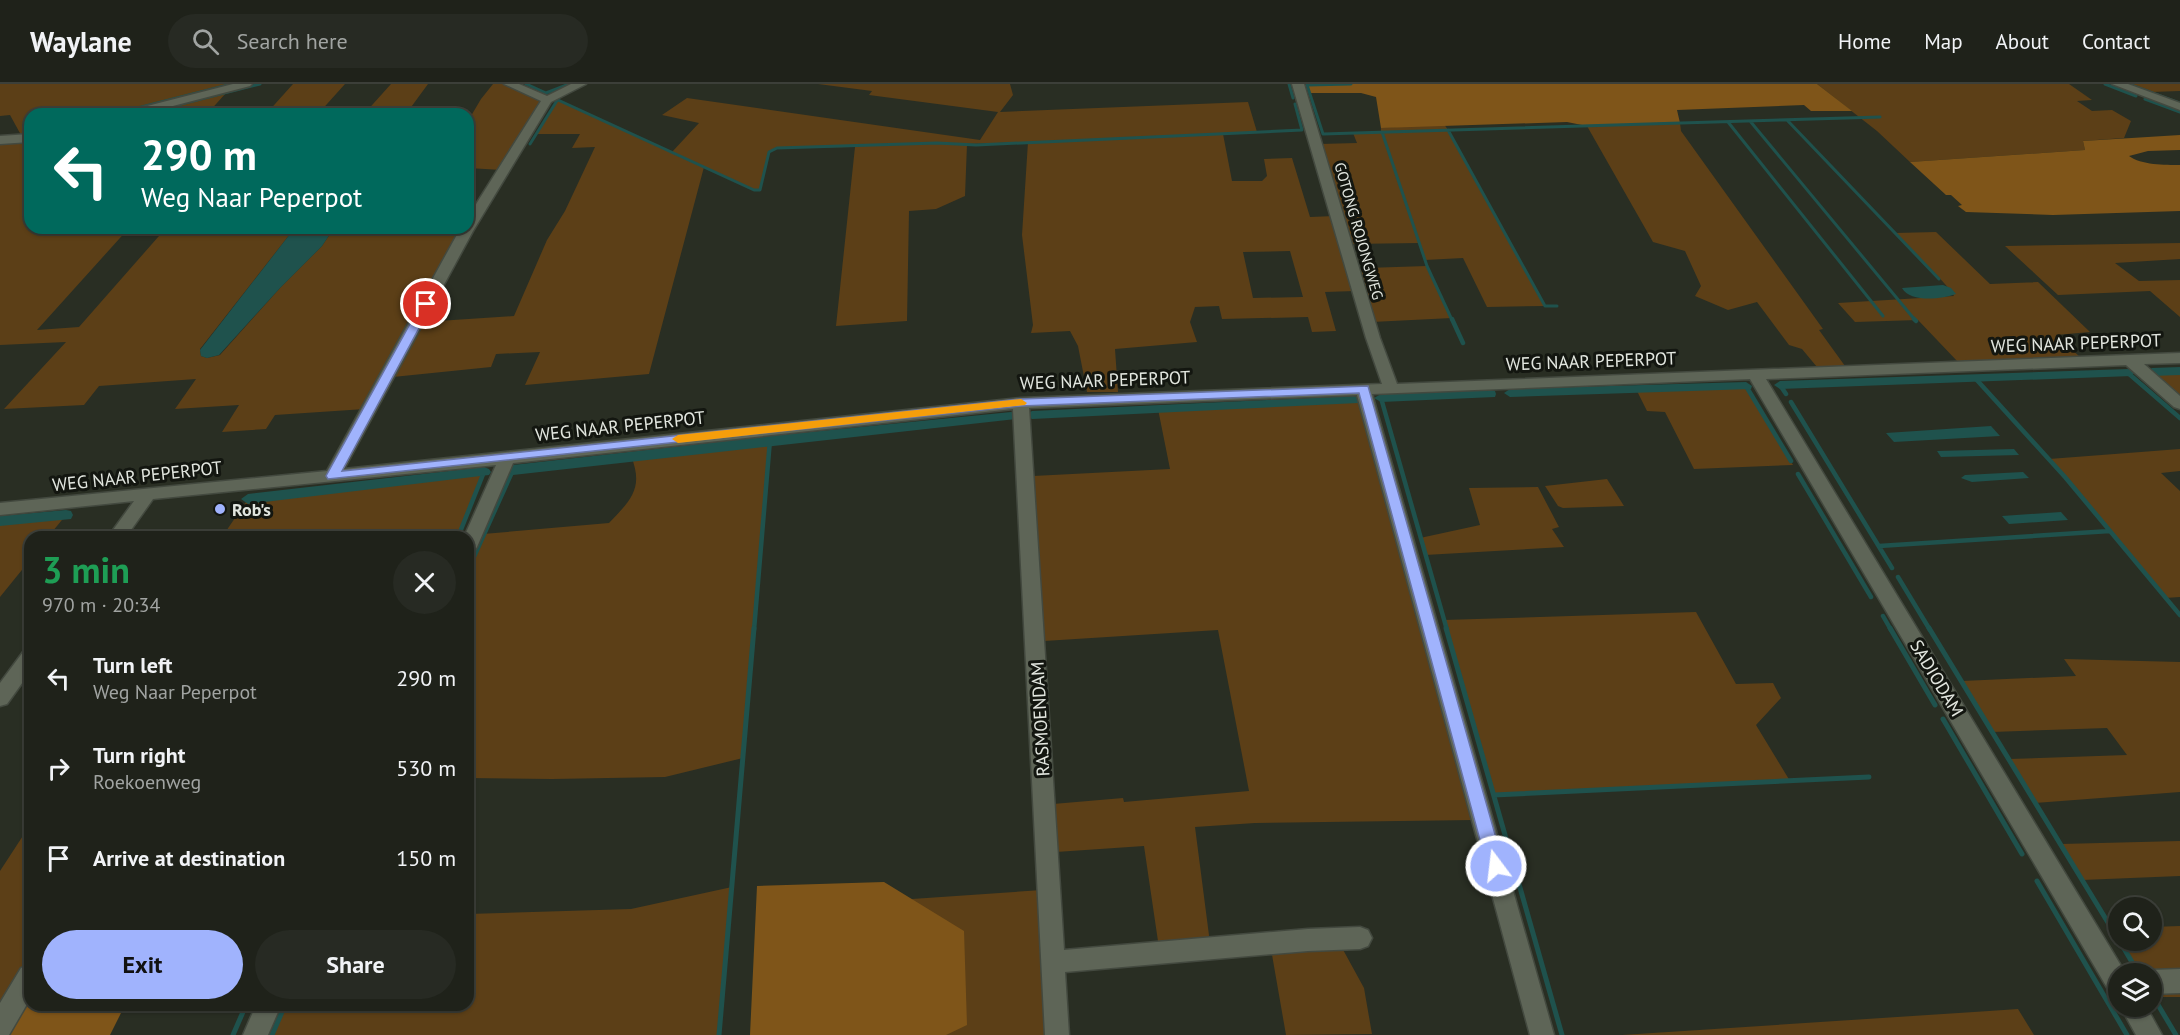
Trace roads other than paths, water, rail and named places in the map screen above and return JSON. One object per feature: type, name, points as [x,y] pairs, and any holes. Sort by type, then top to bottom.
[{"type":"street","points":[[152,108],[246,84]]},
{"type":"street","points":[[510,84],[547,100]]},
{"type":"street","points":[[474,218],[547,100],[580,84]]},
{"type":"street","name":"GOTONG ROJONGWEG","points":[[1298,84],[1390,388]]},
{"type":"street","points":[[2118,84],[2180,107]]},
{"type":"street","points":[[0,140],[24,138]]},
{"type":"street","points":[[332,476],[464,234]]},
{"type":"street","name":"WEG NAAR PEPERPOT","points":[[0,509],[1021,403],[2180,358]]},
{"type":"street","points":[[2130,360],[2180,404]]},
{"type":"street","name":"SADIODAM","points":[[1755,374],[2108,965]]},
{"type":"street","points":[[1363,389],[1542,1035]]},
{"type":"street","name":"RASMOENDAM","points":[[1021,403],[1057,1035]]},
{"type":"street","points":[[474,533],[507,458]]},
{"type":"street","points":[[121,531],[148,494]]},
{"type":"street","points":[[0,698],[24,665]]},
{"type":"street","points":[[1053,962],[1308,940],[1360,938]]},
{"type":"street","points":[[2162,982],[2180,981]]},
{"type":"street","points":[[0,1026],[24,986]]},
{"type":"street","points":[[255,1035],[266,1011]]},
{"type":"street","points":[[2139,1017],[2150,1035]]},
{"type":"water","points":[[290,234],[330,234],[322,246],[219,355],[207,358],[201,356],[200,350]]},
{"type":"water","points":[[1943,285],[1951,288],[1956,294],[1919,298],[1906,293],[1902,288]]},
{"type":"water","points":[[1991,426],[2000,436],[1894,442],[1886,433]]},
{"type":"water","points":[[2014,449],[2019,455],[1941,457],[1937,451]]},
{"type":"water","points":[[2023,472],[2029,478],[1972,482],[1961,478],[1965,475]]},
{"type":"water","points":[[2061,512],[2068,520],[2009,524],[2002,516]]},
{"type":"waterway","points":[[138,108],[232,84]]},
{"type":"waterway","points":[[166,108],[260,84]]},
{"type":"waterway","points":[[526,84],[546,93],[569,84]]},
{"type":"waterway","points":[[1289,84],[1293,98]]},
{"type":"waterway","points":[[1351,84],[1307,85],[1323,134],[1382,132]]},
{"type":"waterway","points":[[2105,84],[2136,96]]},
{"type":"waterway","points":[[2131,85],[2180,103]]},
{"type":"waterway","points":[[530,144],[558,99]]},
{"type":"waterway","points":[[2145,99],[2180,112]]},
{"type":"waterway","points":[[558,100],[754,190],[760,190],[769,152],[777,148],[937,143],[976,145],[1302,130],[1295,104]]},
{"type":"waterway","points":[[1448,130],[1880,117]]},
{"type":"waterway","points":[[1787,120],[1939,279]]},
{"type":"waterway","points":[[1750,121],[1915,320]]},
{"type":"waterway","points":[[1728,122],[1883,316]]},
{"type":"waterway","points":[[1382,132],[1448,130]]},
{"type":"waterway","points":[[1448,130],[1545,306],[1557,306]]},
{"type":"waterway","points":[[1382,132],[1427,266],[1452,320]]},
{"type":"waterway","points":[[1452,319],[1463,343]]},
{"type":"waterway","points":[[2152,372],[2180,371]]},
{"type":"waterway","points":[[2128,373],[2180,418]]},
{"type":"waterway","points":[[1780,385],[2128,373]]},
{"type":"waterway","points":[[1975,378],[2065,477],[2110,531]]},
{"type":"waterway","points":[[1780,385],[1786,394]]},
{"type":"waterway","points":[[1746,386],[1791,461]]},
{"type":"waterway","points":[[1629,390],[1746,386]]},
{"type":"waterway","points":[[1582,391],[1622,390]]},
{"type":"waterway","points":[[1510,393],[1575,391]]},
{"type":"waterway","points":[[1381,398],[1490,394]]},
{"type":"waterway","points":[[1381,398],[1447,630]]},
{"type":"waterway","points":[[1032,415],[1353,400]]},
{"type":"waterway","points":[[1791,402],[1892,568]]},
{"type":"waterway","points":[[513,470],[770,440],[1011,416]]},
{"type":"waterway","points":[[754,630],[770,440]]},
{"type":"waterway","points":[[474,557],[513,470]]},
{"type":"waterway","points":[[460,531],[484,472]]},
{"type":"waterway","points":[[248,499],[484,472]]},
{"type":"waterway","points":[[1798,474],[1871,597]]},
{"type":"waterway","points":[[0,521],[66,515]]},
{"type":"waterway","points":[[1879,546],[2110,531]]},
{"type":"waterway","points":[[2110,531],[2180,615]]},
{"type":"waterway","points":[[1898,577],[1930,630]]},
{"type":"waterway","points":[[1883,616],[1891,630]]},
{"type":"waterway","points":[[719,1035],[754,628]]},
{"type":"waterway","points":[[1446,628],[1562,1035]]},
{"type":"waterway","points":[[1890,628],[1935,705]]},
{"type":"waterway","points":[[1929,628],[2108,923]]},
{"type":"waterway","points":[[1943,719],[2022,854]]},
{"type":"waterway","points":[[1494,795],[1869,777]]},
{"type":"waterway","points":[[2037,881],[2127,1035]]},
{"type":"waterway","points":[[2125,951],[2133,963]]},
{"type":"waterway","points":[[233,1035],[243,1011]]},
{"type":"waterway","points":[[272,1035],[282,1011]]},
{"type":"waterway","points":[[2162,1011],[2176,1035]]},
{"type":"place","name":"Rob's","points":[[220,509]]}]
